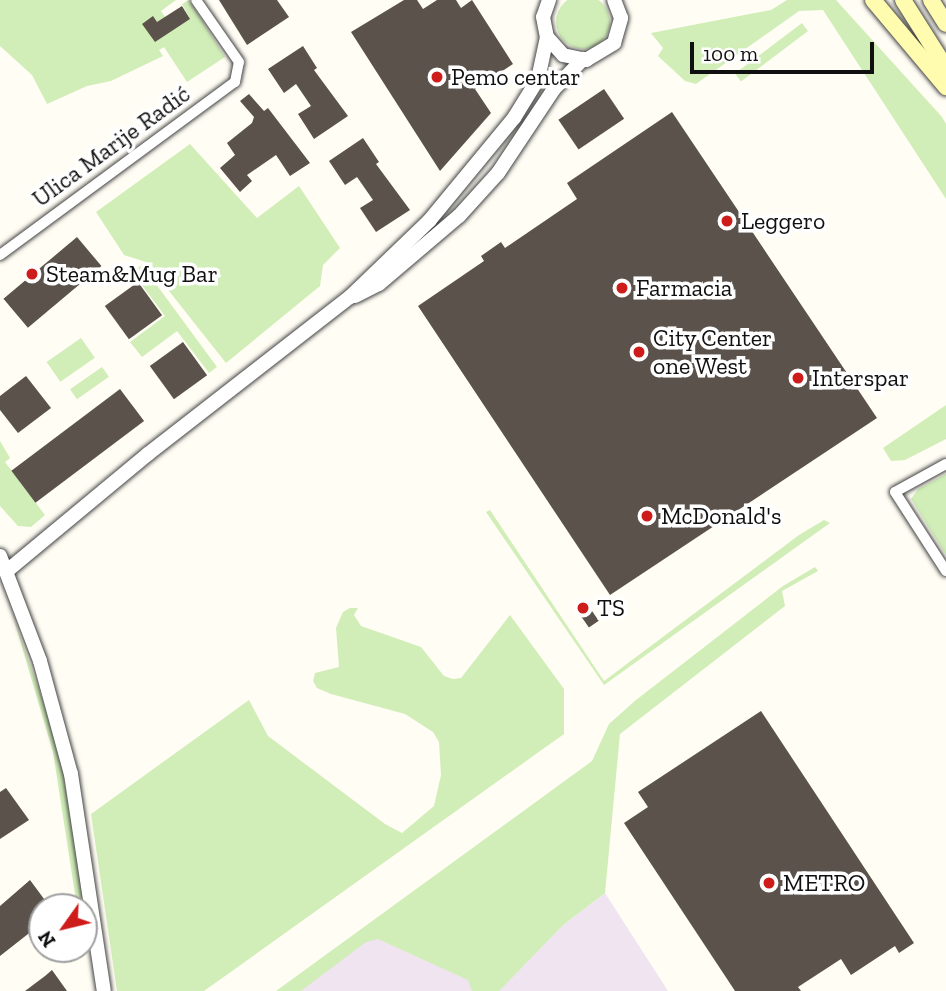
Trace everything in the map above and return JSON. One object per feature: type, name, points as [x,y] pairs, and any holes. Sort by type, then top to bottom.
[{"type":"main road","points":[[873,0],[946,87]]},
{"type":"main road","points":[[903,0],[946,68]]},
{"type":"main road","points":[[931,0],[946,24]]},
{"type":"street","name":"Ulica Marije Radić","points":[[0,255],[232,85],[241,68],[196,0]]},
{"type":"street","points":[[3,575],[148,454],[350,298],[429,221],[514,118],[537,79],[547,37],[543,17],[549,0]]},
{"type":"street","points":[[547,37],[563,55],[583,59],[596,57],[614,43],[621,18],[617,2]]},
{"type":"street","points":[[350,298],[379,284],[459,216],[498,173],[554,89],[583,59]]},
{"type":"street","points":[[946,464],[895,492],[946,571]]},
{"type":"street","points":[[0,556],[3,575],[40,661],[71,774],[104,991]]},
{"type":"shaded area","points":[[605,893],[668,991],[295,991],[374,932],[563,925]]},
{"type":"green space","points":[[583,-5],[602,3],[610,22],[602,41],[583,49],[564,41],[556,22],[564,3]]},
{"type":"green space","points":[[0,0],[176,0],[161,11],[174,29],[190,19],[182,4],[189,0],[225,57],[187,82],[164,47],[159,50],[163,56],[111,81],[87,86],[47,104],[32,75],[0,46]]},
{"type":"green space","points":[[787,0],[836,0],[942,117],[946,124],[946,199],[823,10],[799,11],[696,84],[685,81],[658,56],[663,48],[651,33],[771,10]]},
{"type":"green space","points":[[802,23],[808,31],[741,82],[735,74]]},
{"type":"green space","points":[[190,144],[257,218],[299,186],[340,248],[323,265],[320,286],[226,363],[146,262],[124,255],[96,212]]},
{"type":"green space","points":[[142,265],[217,367],[209,373],[177,331],[142,357],[130,342],[165,316],[132,272]]},
{"type":"green space","points":[[81,338],[95,358],[60,382],[47,362]]},
{"type":"green space","points":[[102,367],[109,377],[77,399],[70,389]]},
{"type":"green space","points":[[946,405],[946,439],[905,460],[891,461],[883,448]]},
{"type":"green space","points":[[0,441],[10,458],[5,462],[45,515],[31,527],[18,526],[0,506]]},
{"type":"green space","points":[[946,474],[946,555],[911,499],[918,489]]},
{"type":"green space","points":[[490,510],[604,681],[799,535],[824,520],[830,523],[604,685],[486,512]]},
{"type":"green space","points":[[815,567],[818,571],[782,591],[785,606],[620,734],[605,893],[563,925],[499,991],[472,991],[468,980],[378,939],[366,942],[301,991],[276,991],[592,761],[609,724],[636,700],[783,586]]},
{"type":"green space","points":[[358,608],[354,615],[361,626],[421,647],[444,676],[453,679],[461,678],[510,615],[564,689],[564,734],[204,991],[117,991],[91,814],[249,700],[268,736],[385,824],[402,833],[434,806],[441,775],[439,742],[433,732],[405,714],[331,694],[317,688],[313,681],[315,673],[339,667],[336,628],[343,612]]},
{"type":"green space","points":[[12,613],[54,732],[71,807],[83,893],[75,893],[53,752]]},
{"type":"building","points":[[219,0],[277,0],[289,17],[247,45]]},
{"type":"building","name":"Pemo centar","points":[[404,0],[417,0],[423,9],[437,0],[456,0],[461,8],[472,0],[513,64],[475,89],[491,113],[440,171],[351,32]]},
{"type":"building","points":[[182,6],[190,19],[155,42],[142,24],[153,16],[157,22]]},
{"type":"building","points":[[303,46],[317,68],[314,70],[348,116],[314,139],[298,114],[311,106],[296,84],[284,93],[268,69]]},
{"type":"building","points":[[604,89],[624,119],[579,150],[558,120]]},
{"type":"building","points":[[249,94],[264,111],[268,108],[310,163],[290,176],[276,155],[247,175],[252,181],[240,192],[220,168],[235,155],[227,143],[252,123],[254,117],[240,101]]},
{"type":"building","name":"City Center one West","points":[[672,112],[877,418],[610,595],[418,306],[484,261],[481,256],[501,242],[505,248],[577,199],[567,183]]},
{"type":"building","points":[[363,138],[379,162],[376,164],[410,210],[376,232],[360,208],[373,200],[357,177],[345,185],[329,161]]},
{"type":"building","points":[[77,237],[101,266],[28,328],[3,299]]},
{"type":"building","points":[[138,282],[162,315],[129,339],[105,306]]},
{"type":"building","points":[[183,342],[207,375],[174,399],[150,366]]},
{"type":"building","points":[[26,376],[51,408],[18,433],[0,410],[0,396]]},
{"type":"building","points":[[120,389],[144,421],[35,503],[11,471]]},
{"type":"building","points":[[585,601],[599,621],[589,628],[575,608]]},
{"type":"building","name":"METRO","points":[[761,711],[914,943],[899,953],[895,946],[851,975],[841,959],[798,987],[801,991],[735,991],[624,823],[648,807],[638,792]]},
{"type":"building","points":[[6,788],[29,820],[0,839],[0,792]]},
{"type":"building","points":[[30,880],[40,893],[28,893],[28,934],[0,956],[0,906]]},
{"type":"building","points":[[52,970],[67,991],[25,991],[45,976]]},
{"type":"place","name":"Pemo centar","points":[[437,77]]},
{"type":"place","name":"Leggero","points":[[727,221]]},
{"type":"place","name":"Steam&Mug Bar","points":[[32,274]]},
{"type":"place","name":"Farmacia","points":[[622,288]]},
{"type":"place","name":"City Center one West","points":[[639,352]]},
{"type":"place","name":"Interspar","points":[[798,378]]},
{"type":"place","name":"McDonald's","points":[[647,516]]},
{"type":"place","name":"TS","points":[[583,608]]},
{"type":"place","name":"METRO","points":[[769,883]]}]
